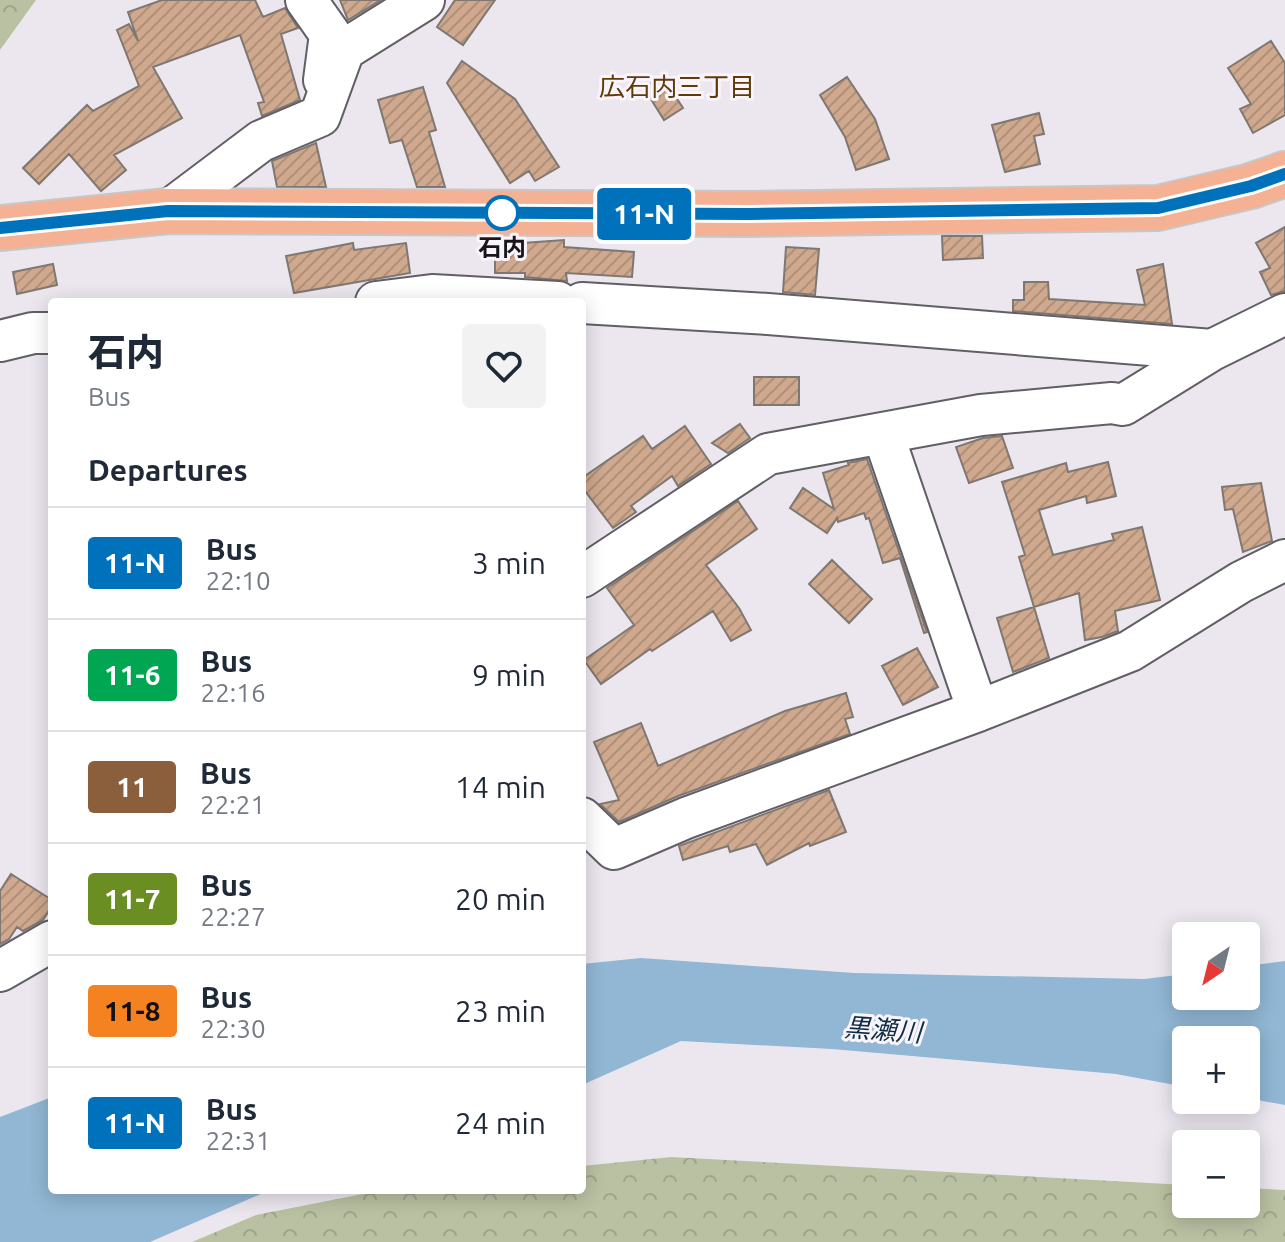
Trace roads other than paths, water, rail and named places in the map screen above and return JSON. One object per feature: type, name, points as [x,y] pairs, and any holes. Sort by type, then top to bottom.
[{"type":"highway","points":[[0,228],[168,211],[749,214],[1158,208],[1251,186],[1285,174]]},
{"type":"street","points":[[306,0],[330,34],[320,116]]},
{"type":"street","points":[[168,211],[261,141],[320,116],[344,50],[424,0]]},
{"type":"street","points":[[408,298],[432,295],[486,298]]},
{"type":"street","points":[[586,303],[768,314],[1212,350]]},
{"type":"street","points":[[586,574],[768,454],[981,415],[1112,403],[1123,405],[1212,350],[1285,314]]},
{"type":"street","points":[[0,341],[33,333],[48,333]]},
{"type":"street","points":[[883,434],[978,711]]},
{"type":"street","points":[[586,822],[614,849],[686,818],[978,711],[1130,651],[1241,582],[1285,560]]},
{"type":"street","points":[[0,971],[48,943]]},
{"type":"water","name":"黒瀬川","points":[[641,958],[854,973],[1144,979],[1172,976],[1172,1010],[1260,1010],[1260,964],[1285,961],[1285,1105],[1260,1101],[1260,1026],[1172,1026],[1172,1084],[1116,1074],[832,1049],[681,1041],[586,1083],[586,964]]},
{"type":"water","points":[[48,1099],[48,1194],[261,1194],[150,1242],[0,1242],[0,1117]]},
{"type":"place","name":"石内","points":[[502,213]]},
{"type":"district","name":"広石内三丁目","points":[[677,87]]}]
